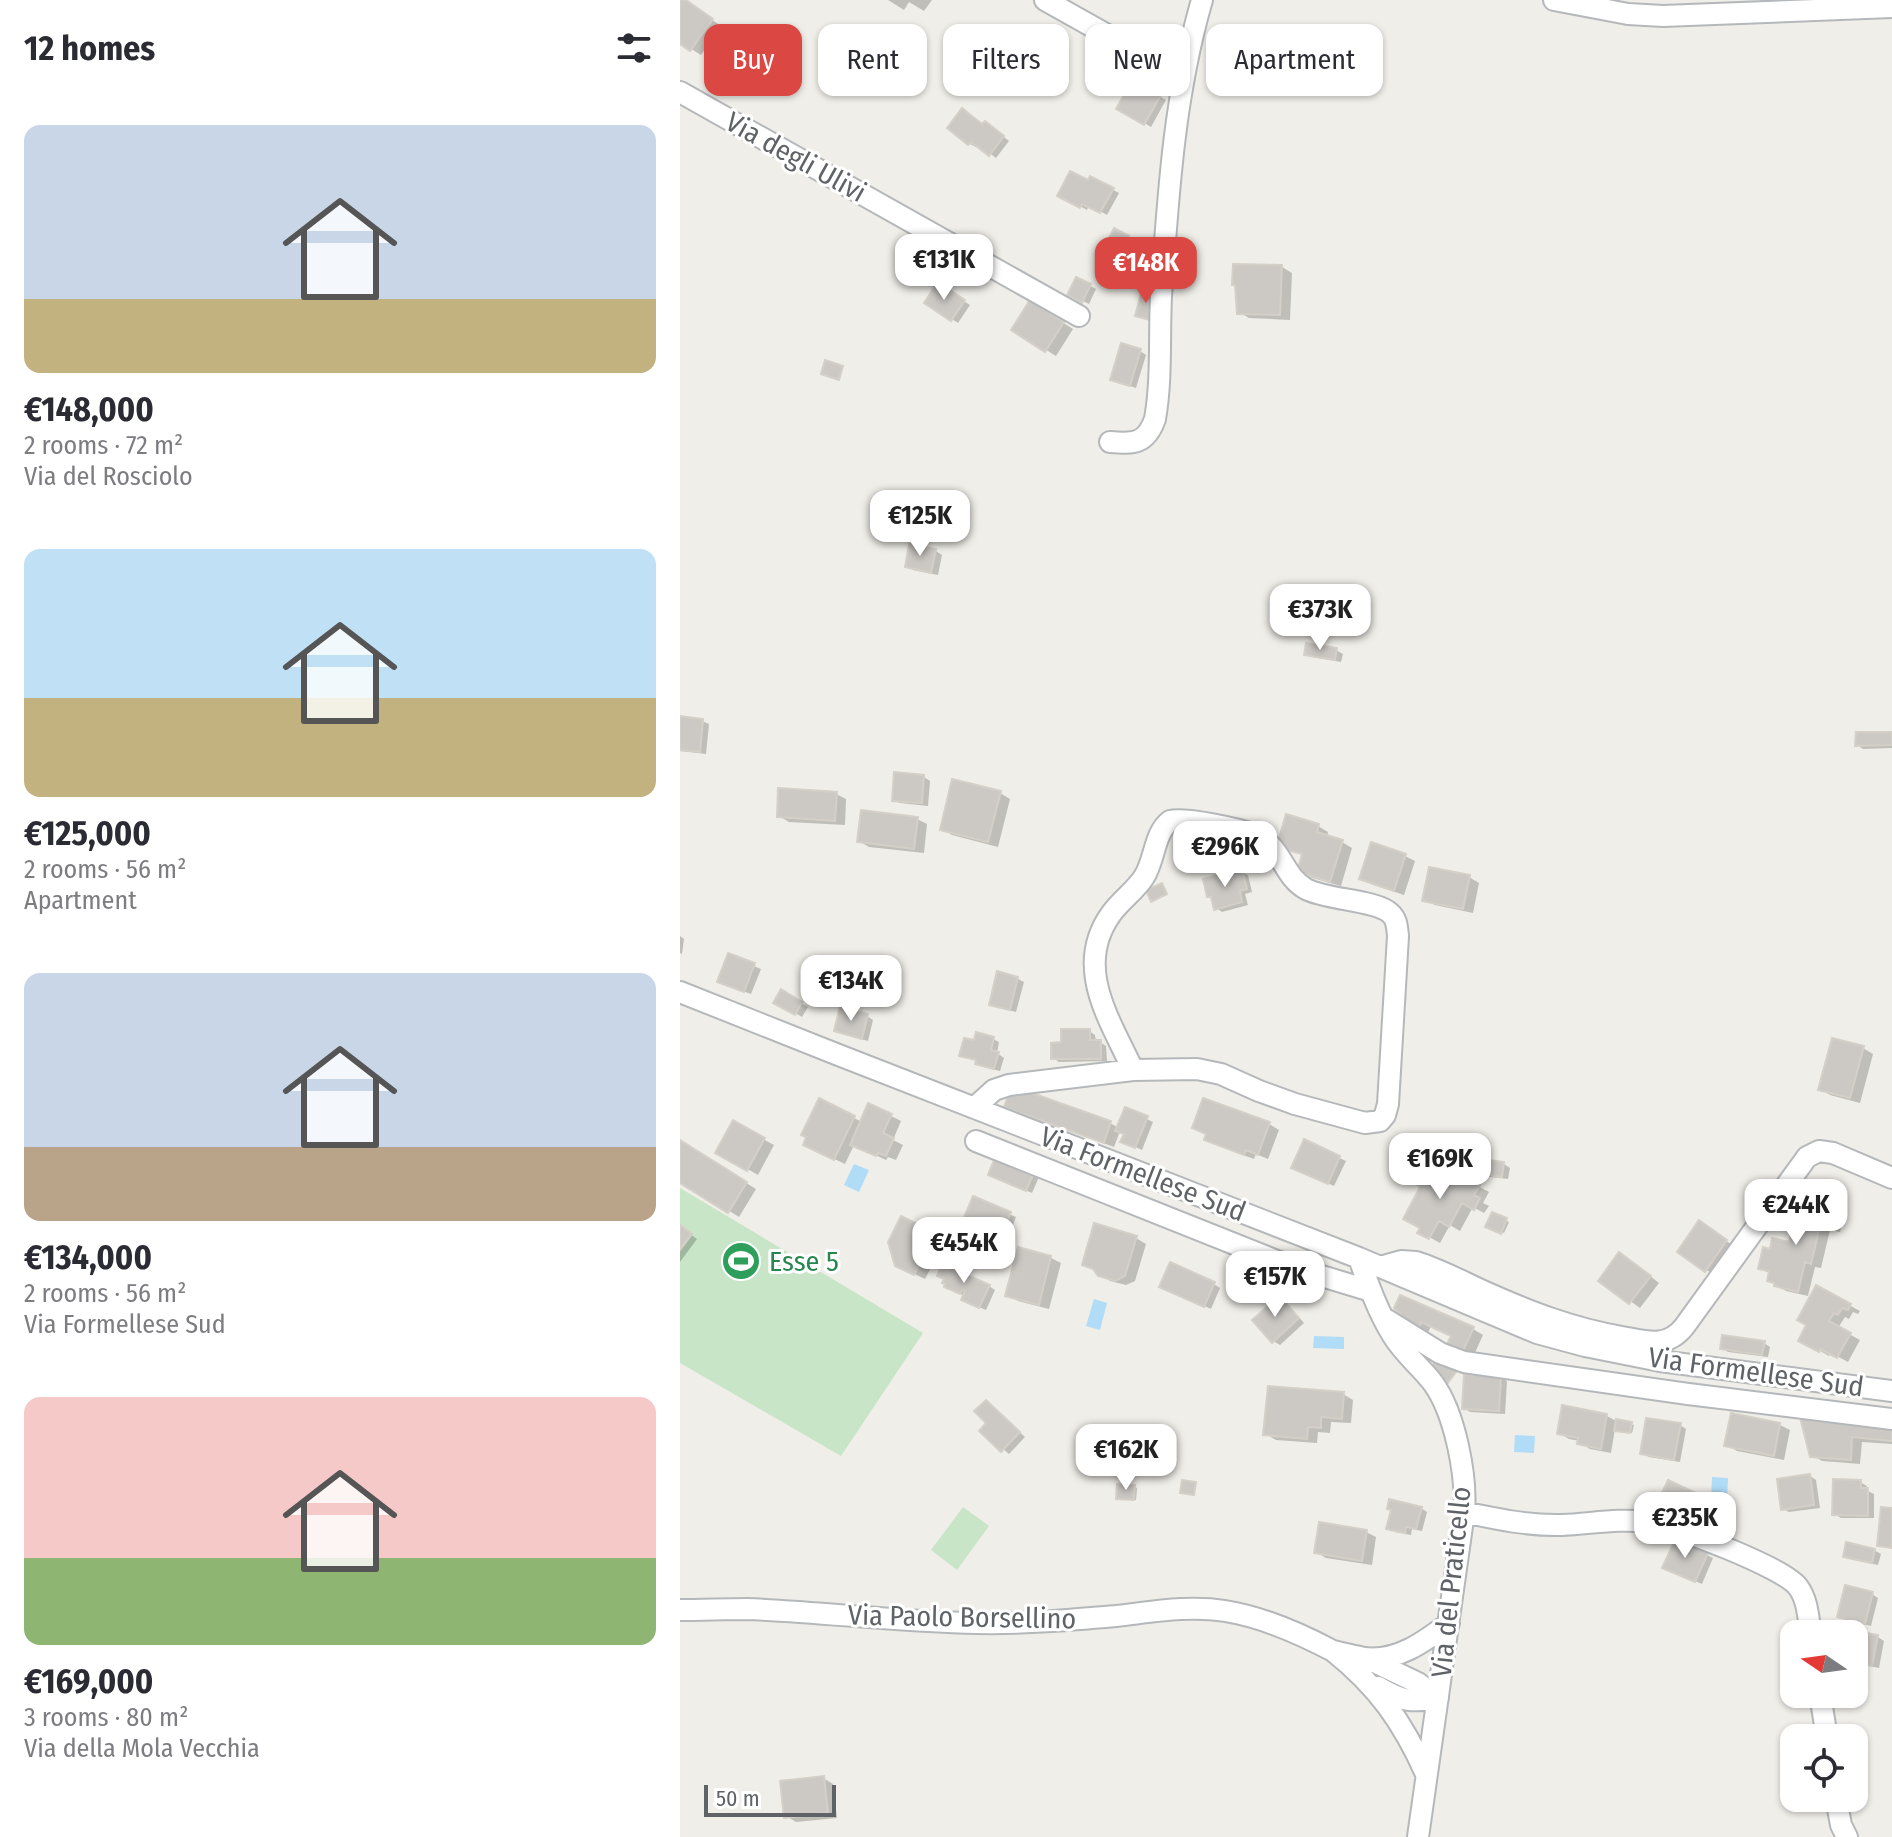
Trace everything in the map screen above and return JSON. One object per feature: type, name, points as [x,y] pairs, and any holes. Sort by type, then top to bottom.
[{"type":"street","points":[[1045,0],[1088,24]]},
{"type":"street","points":[[1190,52],[1202,0]]},
{"type":"street","points":[[1554,0],[1663,16],[1892,7]]},
{"type":"street","name":"Via degli Ulivi","points":[[680,92],[1079,316]]},
{"type":"street","points":[[1110,442],[1139,441],[1149,434],[1155,419],[1169,196],[1181,96]]},
{"type":"street","points":[[974,1108],[994,1090],[1009,1085],[1133,1070],[1182,1068],[1221,1074],[1295,1104],[1365,1123],[1380,1121],[1388,1104],[1398,936],[1393,916],[1383,908],[1320,894],[1303,887],[1289,874],[1269,844],[1259,837],[1189,821],[1170,821],[1161,831],[1142,880],[1106,922],[1095,954],[1098,993],[1133,1070]]},
{"type":"street","name":"Via Formellese Sud","points":[[680,992],[1359,1258],[1516,1325],[1574,1344],[1660,1361],[1892,1391]]},
{"type":"street","points":[[976,1141],[1278,1262],[1371,1291]]},
{"type":"street","points":[[1380,1267],[1401,1261],[1421,1264],[1555,1321],[1598,1333],[1664,1341],[1681,1331],[1807,1157],[1819,1151],[1833,1153],[1892,1178]]},
{"type":"street","name":"Via del Praticello","points":[[1359,1258],[1382,1317],[1443,1401],[1454,1432],[1465,1493],[1418,1837]]},
{"type":"street","points":[[1382,1317],[1447,1357],[1464,1362],[1892,1419]]},
{"type":"street","points":[[1464,1512],[1537,1524],[1635,1520],[1676,1528],[1789,1577],[1803,1596],[1808,1620]]},
{"type":"street","name":"Via Paolo Borsellino","points":[[680,1610],[747,1609],[904,1621],[999,1623],[1209,1609],[1269,1622],[1309,1638],[1365,1668]]},
{"type":"street","points":[[1365,1668],[1410,1649],[1449,1623]]},
{"type":"street","points":[[1365,1668],[1405,1701],[1438,1698]]},
{"type":"street","points":[[1365,1668],[1409,1738],[1426,1774]]},
{"type":"street","points":[[1839,1812],[1847,1837]]},
{"type":"green space","name":"Esse 5","points":[[680,1188],[923,1333],[841,1456],[680,1363]]},
{"type":"green space","points":[[963,1507],[989,1526],[957,1570],[931,1550]]},
{"type":"water","points":[[854,1164],[869,1170],[859,1192],[844,1185]]},
{"type":"water","points":[[1094,1299],[1107,1303],[1100,1330],[1086,1326]]},
{"type":"water","points":[[1314,1336],[1344,1337],[1344,1349],[1313,1348]]},
{"type":"water","points":[[1515,1435],[1535,1436],[1534,1453],[1514,1452]]},
{"type":"water","points":[[1712,1477],[1728,1478],[1727,1502],[1711,1501]]},
{"type":"building","points":[[680,0],[686,0],[713,19],[709,24],[704,24],[704,32],[690,51],[680,44]]},
{"type":"building","points":[[1123,96],[1160,96],[1144,125],[1116,109]]},
{"type":"building","points":[[962,108],[1004,136],[989,156],[971,142],[968,145],[947,128]]},
{"type":"building","points":[[1070,171],[1088,180],[1090,176],[1114,188],[1100,213],[1082,204],[1080,208],[1057,196]]},
{"type":"building","points":[[1114,228],[1129,236],[1122,248],[1108,240]]},
{"type":"building","points":[[1233,264],[1282,265],[1280,315],[1237,314],[1235,285],[1232,285]]},
{"type":"building","points":[[1076,277],[1091,284],[1082,303],[1067,295]]},
{"type":"building","points":[[938,282],[965,300],[951,321],[924,303]]},
{"type":"building","points":[[1142,290],[1157,295],[1150,320],[1135,316]]},
{"type":"building","points":[[1030,300],[1064,322],[1045,352],[1011,330]]},
{"type":"building","points":[[1121,343],[1141,349],[1130,386],[1110,380]]},
{"type":"building","points":[[825,360],[843,366],[839,380],[821,374]]},
{"type":"building","points":[[909,544],[936,549],[931,573],[905,567]]},
{"type":"building","points":[[1306,643],[1337,648],[1335,660],[1304,655]]},
{"type":"building","points":[[680,716],[703,719],[700,752],[680,750]]},
{"type":"building","points":[[1856,732],[1892,732],[1892,745],[1855,746]]},
{"type":"building","points":[[894,772],[924,775],[922,803],[892,801]]},
{"type":"building","points":[[952,779],[1001,791],[988,842],[940,830]]},
{"type":"building","points":[[778,788],[837,792],[835,821],[777,817]]},
{"type":"building","points":[[861,810],[918,817],[914,849],[857,842]]},
{"type":"building","points":[[1286,814],[1319,824],[1317,832],[1343,840],[1330,882],[1297,872],[1302,854],[1283,849],[1280,835]]},
{"type":"building","points":[[1371,842],[1406,854],[1394,891],[1359,879]]},
{"type":"building","points":[[1429,867],[1470,875],[1463,909],[1422,901]]},
{"type":"building","points":[[1242,869],[1247,889],[1240,891],[1242,902],[1214,910],[1203,879]]},
{"type":"building","points":[[1162,883],[1167,894],[1151,902],[1146,890]]},
{"type":"building","points":[[728,953],[755,963],[744,992],[717,982]]},
{"type":"building","points":[[997,971],[1018,977],[1010,1010],[989,1005]]},
{"type":"building","points":[[781,989],[802,1002],[795,1015],[773,1003]]},
{"type":"building","points":[[840,1007],[868,1014],[862,1039],[834,1031]]},
{"type":"building","points":[[1061,1029],[1090,1029],[1090,1040],[1101,1040],[1101,1059],[1051,1059],[1051,1043],[1061,1042]]},
{"type":"building","points":[[976,1032],[994,1037],[991,1050],[999,1052],[994,1069],[959,1056],[964,1038],[974,1040]]},
{"type":"building","points":[[1832,1038],[1864,1046],[1850,1098],[1818,1090]]},
{"type":"building","points":[[1012,1086],[1111,1121],[1104,1143],[1004,1107]]},
{"type":"building","points":[[819,1098],[855,1116],[834,1160],[803,1145],[806,1137],[801,1135]]},
{"type":"building","points":[[1203,1098],[1270,1122],[1258,1155],[1246,1150],[1244,1155],[1204,1140],[1206,1134],[1192,1128]]},
{"type":"building","points":[[868,1103],[892,1114],[883,1133],[894,1138],[886,1156],[878,1153],[876,1156],[850,1145]]},
{"type":"building","points":[[1125,1107],[1148,1116],[1135,1148],[1120,1142],[1124,1134],[1115,1131]]},
{"type":"building","points":[[733,1120],[765,1138],[747,1171],[715,1153]]},
{"type":"building","points":[[1304,1139],[1340,1156],[1328,1184],[1291,1168]]},
{"type":"building","points":[[680,1140],[747,1182],[728,1213],[680,1183]]},
{"type":"building","points":[[996,1155],[1034,1172],[1026,1191],[988,1175]]},
{"type":"building","points":[[1467,1157],[1504,1162],[1502,1177],[1465,1172]]},
{"type":"building","points":[[1425,1169],[1451,1183],[1458,1172],[1480,1185],[1474,1195],[1480,1198],[1474,1210],[1462,1203],[1449,1227],[1439,1221],[1429,1239],[1417,1233],[1420,1228],[1403,1219],[1420,1187],[1417,1185]]},
{"type":"building","points":[[973,1196],[1011,1212],[1001,1236],[963,1220]]},
{"type":"building","points":[[1805,1200],[1835,1206],[1830,1228],[1820,1226],[1811,1264],[1805,1262],[1798,1292],[1774,1286],[1774,1283],[1767,1281],[1769,1271],[1758,1269],[1763,1247],[1770,1249],[1772,1238],[1789,1242],[1796,1215],[1801,1216]]},
{"type":"building","points":[[1492,1212],[1507,1218],[1501,1234],[1485,1227]]},
{"type":"building","points":[[901,1216],[927,1229],[921,1243],[929,1247],[914,1275],[895,1266],[888,1242]]},
{"type":"building","points":[[1699,1220],[1727,1240],[1705,1272],[1677,1252]]},
{"type":"building","points":[[1094,1223],[1137,1236],[1125,1276],[1115,1281],[1098,1276],[1093,1269],[1082,1265]]},
{"type":"building","points":[[680,1225],[692,1234],[680,1250]]},
{"type":"building","points":[[1018,1247],[1051,1256],[1039,1305],[1005,1296]]},
{"type":"building","points":[[1619,1252],[1651,1276],[1629,1304],[1598,1281]]},
{"type":"building","points":[[1170,1262],[1215,1282],[1204,1307],[1159,1287]]},
{"type":"building","points":[[942,1264],[990,1285],[979,1308],[961,1300],[965,1291],[962,1290],[960,1294],[944,1287],[944,1279],[937,1276]]},
{"type":"building","points":[[1816,1285],[1851,1304],[1848,1310],[1842,1308],[1838,1315],[1834,1313],[1829,1321],[1851,1333],[1837,1358],[1798,1341],[1806,1325],[1797,1320]]},
{"type":"building","points":[[1400,1295],[1474,1327],[1462,1353],[1446,1346],[1451,1336],[1421,1322],[1417,1331],[1394,1308]]},
{"type":"building","points":[[1279,1296],[1299,1318],[1272,1343],[1252,1320]]},
{"type":"building","points":[[1722,1335],[1765,1341],[1762,1355],[1720,1349]]},
{"type":"building","points":[[1438,1358],[1456,1372],[1447,1384],[1429,1370]]},
{"type":"building","points":[[1464,1374],[1501,1376],[1499,1411],[1462,1409]]},
{"type":"building","points":[[1268,1386],[1344,1392],[1342,1419],[1321,1417],[1321,1428],[1308,1427],[1307,1439],[1263,1435]]},
{"type":"building","points":[[986,1400],[1020,1432],[1001,1452],[979,1431],[986,1423],[974,1411]]},
{"type":"building","points":[[1562,1405],[1607,1414],[1601,1449],[1577,1444],[1578,1438],[1557,1434]]},
{"type":"building","points":[[1731,1413],[1780,1423],[1774,1456],[1724,1446]]},
{"type":"building","points":[[1800,1417],[1892,1425],[1892,1441],[1852,1437],[1851,1460],[1810,1457]]},
{"type":"building","points":[[1646,1418],[1681,1423],[1674,1460],[1640,1454]]},
{"type":"building","points":[[1616,1419],[1632,1422],[1630,1433],[1614,1431]]},
{"type":"building","points":[[1810,1474],[1814,1505],[1781,1510],[1777,1479]]},
{"type":"building","points":[[1833,1479],[1861,1480],[1861,1488],[1868,1488],[1868,1516],[1832,1515]]},
{"type":"building","points":[[1182,1480],[1196,1482],[1194,1495],[1180,1493]]},
{"type":"building","points":[[1668,1480],[1696,1493],[1686,1515],[1658,1501]]},
{"type":"building","points":[[1117,1484],[1135,1485],[1134,1500],[1116,1499]]},
{"type":"building","points":[[1389,1499],[1422,1507],[1416,1529],[1406,1527],[1405,1533],[1386,1529],[1391,1510],[1387,1509]]},
{"type":"building","points":[[1881,1507],[1892,1508],[1892,1548],[1877,1546]]},
{"type":"building","points":[[1319,1522],[1367,1530],[1362,1561],[1314,1553]]},
{"type":"building","points":[[1676,1538],[1708,1553],[1695,1582],[1662,1568]]},
{"type":"building","points":[[1846,1542],[1875,1549],[1872,1563],[1843,1557]]},
{"type":"building","points":[[1845,1585],[1873,1592],[1866,1620],[1837,1617]]},
{"type":"building","points":[[1868,1633],[1878,1635],[1872,1666],[1868,1665]]},
{"type":"building","points":[[824,1776],[828,1813],[784,1818],[780,1781]]},
{"type":"place","name":"Esse 5","points":[[741,1261]]}]
